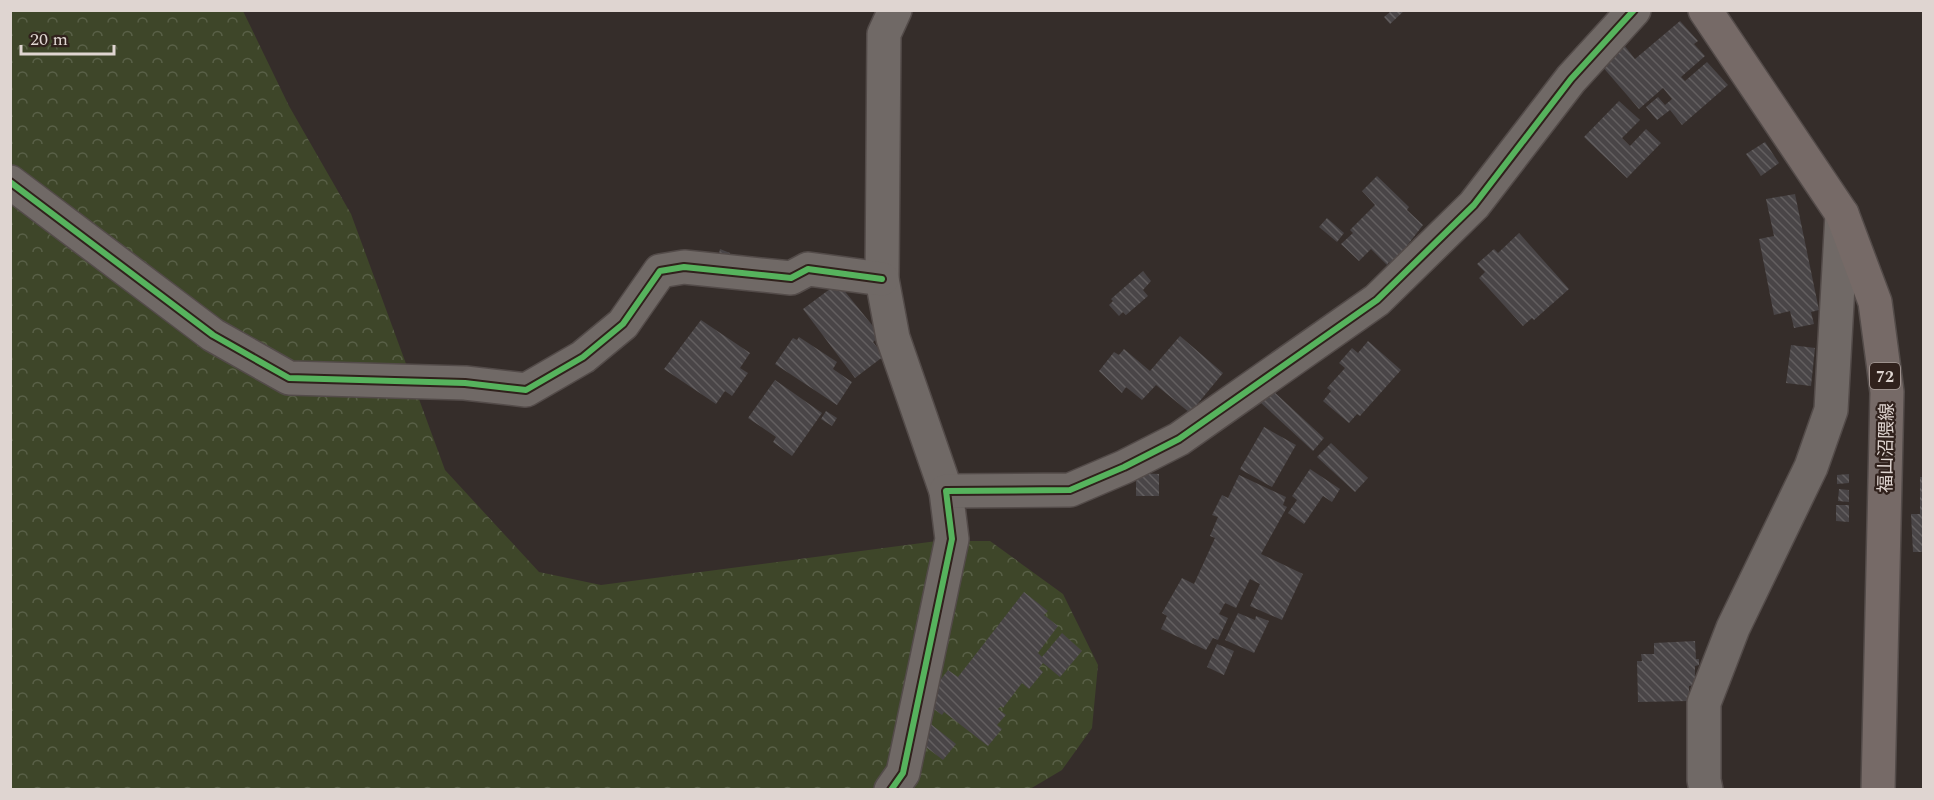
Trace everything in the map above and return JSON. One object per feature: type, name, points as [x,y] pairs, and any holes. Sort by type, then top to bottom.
[{"type":"main road","name":"福山沼隈線","points":[[1705,10],[1842,214],[1875,302],[1887,392],[1878,789]]},
{"type":"street","points":[[891,789],[903,773],[952,539],[946,491],[893,338],[882,279],[884,34],[895,10]]},
{"type":"street","points":[[946,491],[1070,490],[1125,468],[1179,439],[1377,300],[1474,205],[1571,80],[1634,10]]},
{"type":"street","points":[[10,182],[213,335],[289,378],[465,383],[526,390],[583,357],[623,324],[660,271],[684,267],[791,278],[808,269],[882,279]]},
{"type":"street","points":[[1706,789],[1704,704],[1733,628],[1811,467],[1831,410],[1842,214]]},
{"type":"green space","points":[[10,11],[243,11],[289,106],[351,214],[445,470],[539,572],[601,585],[937,541],[990,541],[1063,594],[1098,665],[1092,728],[1062,770],[1030,789],[11,789]]},
{"type":"building","points":[[1388,10],[1405,10],[1390,24],[1384,17],[1390,12]]},
{"type":"building","points":[[1680,21],[1698,41],[1694,44],[1705,56],[1681,77],[1685,81],[1707,62],[1728,85],[1682,125],[1670,110],[1657,120],[1646,107],[1658,97],[1665,105],[1672,99],[1663,88],[1639,109],[1601,65],[1624,45],[1635,59]]},
{"type":"building","points":[[1619,101],[1640,120],[1622,138],[1630,146],[1646,129],[1661,143],[1627,178],[1584,137]]},
{"type":"building","points":[[1765,142],[1779,163],[1761,176],[1746,154]]},
{"type":"building","points":[[1377,176],[1409,207],[1407,210],[1423,225],[1392,265],[1389,262],[1387,265],[1371,249],[1359,261],[1341,244],[1353,233],[1350,230],[1375,205],[1362,191]]},
{"type":"building","points":[[1795,194],[1819,310],[1811,312],[1814,324],[1794,328],[1790,311],[1774,315],[1759,239],[1774,236],[1766,199]]},
{"type":"building","points":[[1327,218],[1344,233],[1337,242],[1319,227]]},
{"type":"building","points":[[1519,233],[1569,289],[1534,320],[1532,318],[1523,326],[1479,278],[1485,272],[1477,264],[1494,249],[1498,253]]},
{"type":"building","points":[[720,249],[730,253],[728,261],[718,259]]},
{"type":"building","points":[[1143,271],[1151,281],[1143,290],[1148,296],[1126,315],[1123,312],[1119,316],[1109,305],[1113,301],[1111,299]]},
{"type":"building","points":[[838,283],[881,336],[873,342],[884,356],[855,378],[803,309]]},
{"type":"building","points":[[701,320],[750,353],[740,368],[748,373],[732,396],[725,391],[716,404],[664,369]]},
{"type":"building","points":[[1180,336],[1223,373],[1190,413],[1156,385],[1142,400],[1126,387],[1122,393],[1099,371],[1114,352],[1119,355],[1124,349],[1150,371]]},
{"type":"building","points":[[799,337],[837,362],[833,369],[852,382],[837,405],[775,364],[793,338],[797,340]]},
{"type":"building","points":[[1368,341],[1401,370],[1360,416],[1357,414],[1349,423],[1323,401],[1331,391],[1327,388],[1345,368],[1339,363],[1352,348],[1358,353]]},
{"type":"building","points":[[1791,345],[1815,348],[1811,386],[1786,383]]},
{"type":"building","points":[[775,380],[822,413],[792,456],[773,442],[776,437],[748,418]]},
{"type":"building","points":[[1272,390],[1324,438],[1313,451],[1260,402]]},
{"type":"building","points":[[826,411],[837,418],[832,426],[821,419]]},
{"type":"building","points":[[1264,427],[1296,445],[1272,487],[1240,469]]},
{"type":"building","points":[[1331,443],[1368,478],[1355,492],[1317,457]]},
{"type":"building","points":[[1310,469],[1340,489],[1332,502],[1323,496],[1304,524],[1288,513],[1297,500],[1292,496]]},
{"type":"building","points":[[1136,473],[1159,474],[1159,496],[1136,496]]},
{"type":"building","points":[[1849,474],[1849,483],[1837,484],[1837,475]]},
{"type":"building","points":[[1239,475],[1286,497],[1283,505],[1287,507],[1261,554],[1303,574],[1282,620],[1250,606],[1260,584],[1250,579],[1236,608],[1225,603],[1219,614],[1228,618],[1218,640],[1213,638],[1206,650],[1161,629],[1167,616],[1162,613],[1182,578],[1194,584],[1215,538],[1210,536],[1218,517],[1212,515],[1222,495],[1228,498]]},
{"type":"building","points":[[1920,477],[1924,477],[1924,552],[1913,552],[1911,514],[1920,514]]},
{"type":"building","points":[[1839,489],[1849,490],[1849,502],[1838,501]]},
{"type":"building","points":[[1836,505],[1849,505],[1849,522],[1836,521]]},
{"type":"building","points":[[1024,592],[1048,611],[1044,615],[1058,626],[1038,653],[1042,657],[1062,633],[1082,651],[1060,677],[1043,663],[1039,668],[1043,672],[1029,689],[1022,683],[1003,708],[1001,706],[998,709],[1006,715],[997,725],[1002,729],[988,746],[944,712],[942,715],[927,704],[927,697],[948,670],[958,677]]},
{"type":"building","points":[[1238,613],[1255,620],[1256,616],[1269,621],[1254,653],[1225,640]]},
{"type":"building","points":[[1695,641],[1696,659],[1699,659],[1699,665],[1695,666],[1695,685],[1689,686],[1689,701],[1638,702],[1637,661],[1642,661],[1641,654],[1654,654],[1654,643]]},
{"type":"building","points":[[1217,644],[1234,651],[1224,675],[1207,667]]},
{"type":"building","points":[[927,721],[956,744],[943,760],[914,738]]},
{"type":"cycle path","points":[[891,790],[903,773],[952,539],[946,491],[1070,490],[1124,467],[1179,439],[1377,300],[1474,205],[1571,79],[1634,10]]},
{"type":"cycle path","points":[[10,182],[213,335],[289,378],[465,383],[526,390],[583,357],[623,324],[660,271],[684,267],[791,278],[808,269],[882,279]]}]
